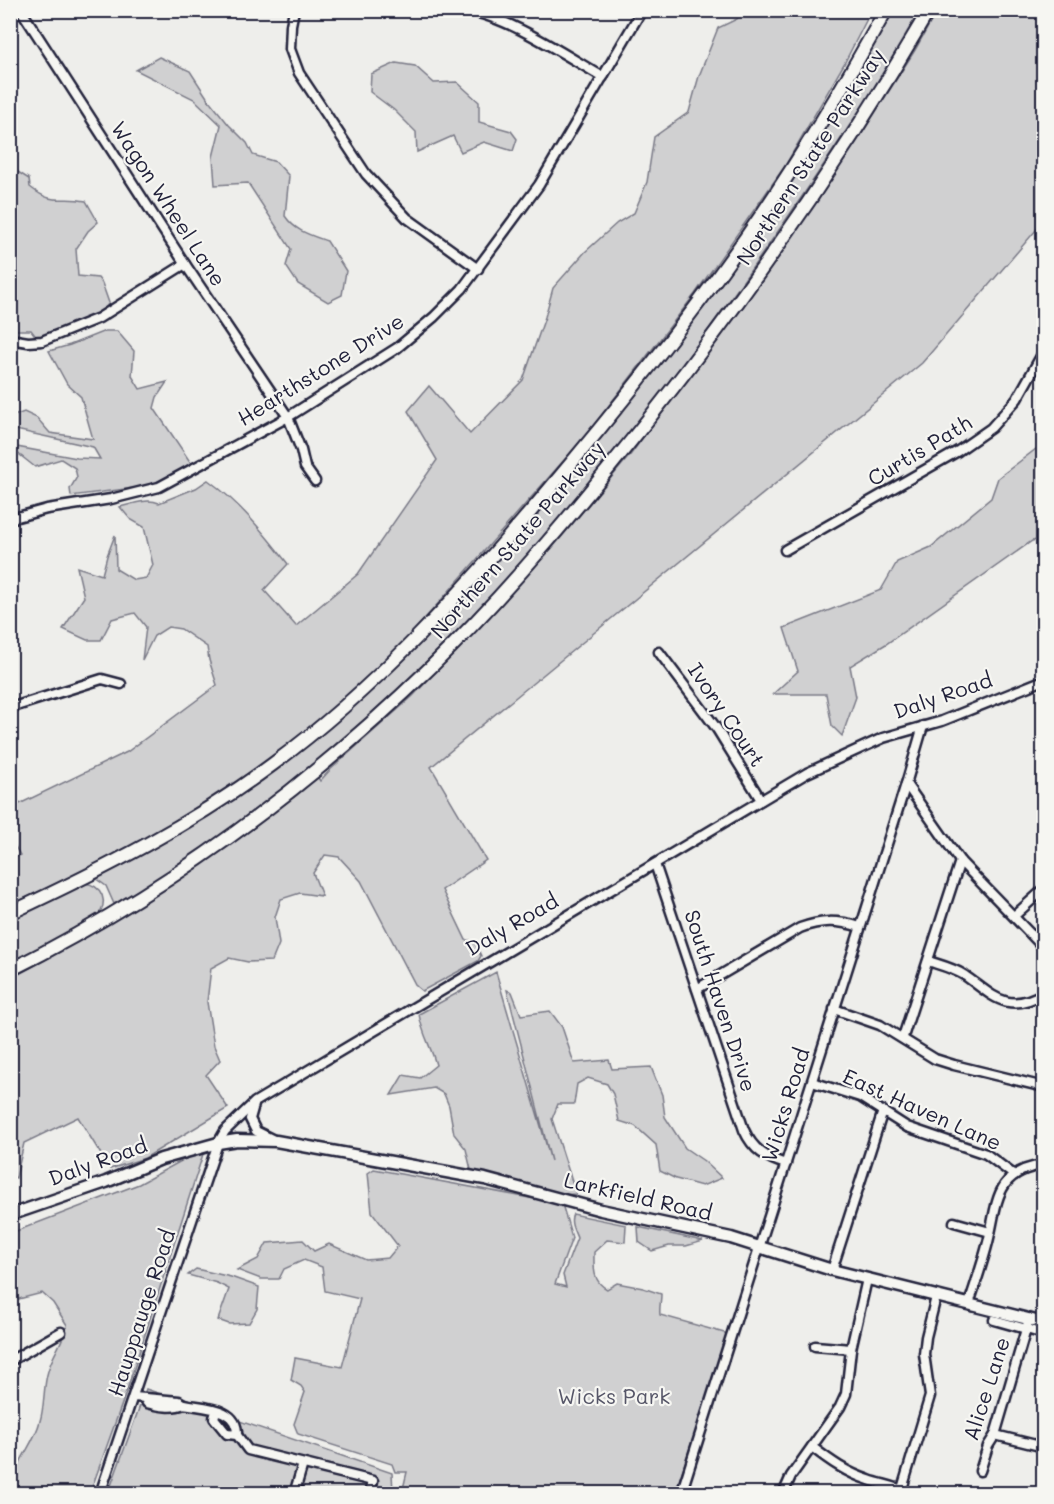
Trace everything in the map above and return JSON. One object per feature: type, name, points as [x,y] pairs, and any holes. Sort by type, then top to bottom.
[{"type":"highway","name":"Northern State Parkway","points":[[10,913],[133,854],[235,791],[331,718],[416,638],[485,564],[574,460],[706,292],[811,140],[886,10]]},
{"type":"highway","name":"Northern State Parkway","points":[[10,970],[148,892],[271,806],[398,699],[465,632],[584,498],[717,330],[833,165],[928,10]]},
{"type":"main road","name":"Larkfield Road","points":[[218,1143],[237,1140],[276,1141],[486,1179],[601,1210],[731,1238],[832,1270],[969,1304],[1028,1324],[1044,1323]]},
{"type":"main road","name":"Daly Road","points":[[10,1215],[106,1182],[161,1159],[218,1143]]},
{"type":"street","name":"Wagon Wheel Lane","points":[[21,10],[185,264],[288,417],[305,466],[315,481]]},
{"type":"street","points":[[294,10],[290,49],[299,73],[366,174],[407,218],[478,269]]},
{"type":"street","points":[[465,10],[498,20],[603,77]]},
{"type":"street","name":"Hearthstone Drive","points":[[10,519],[47,509],[111,499],[159,487],[288,417],[397,348],[434,317],[462,289],[539,185],[642,10]]},
{"type":"street","points":[[10,339],[28,342],[42,341],[99,318],[185,264]]},
{"type":"street","name":"Curtis Path","points":[[785,550],[958,451],[992,428],[1017,399],[1044,351]]},
{"type":"street","name":"Ivory Court","points":[[659,652],[717,729],[761,800]]},
{"type":"street","points":[[10,708],[102,679],[121,684]]},
{"type":"street","name":"Daly Road","points":[[218,1143],[225,1131],[255,1102],[761,800],[845,754],[883,738],[942,721],[1044,680]]},
{"type":"street","name":"Wicks Road","points":[[681,1494],[923,726]]},
{"type":"street","points":[[906,784],[960,861],[1044,948]]},
{"type":"street","points":[[903,1037],[960,861]]},
{"type":"street","name":"South Haven Drive","points":[[655,864],[749,1142],[762,1154],[786,1164]]},
{"type":"street","points":[[1014,916],[1044,889]]},
{"type":"street","points":[[697,989],[800,928],[815,922],[845,922],[860,927]]},
{"type":"street","points":[[928,961],[962,974],[1000,1001],[1013,1004],[1025,1002],[1044,993]]},
{"type":"street","points":[[834,1010],[880,1025],[903,1037],[935,1059],[1044,1087]]},
{"type":"street","name":"East Haven Lane","points":[[812,1082],[860,1097],[908,1127],[986,1154],[1014,1175]]},
{"type":"street","points":[[255,1102],[250,1119],[256,1131],[276,1141]]},
{"type":"street","points":[[832,1270],[883,1111]]},
{"type":"street","name":"Hauppauge Road","points":[[100,1494],[218,1143]]},
{"type":"street","points":[[969,1304],[1000,1191],[1014,1175],[1044,1165]]},
{"type":"street","points":[[954,1222],[990,1232]]},
{"type":"street","points":[[783,1494],[791,1476],[840,1407],[846,1394],[851,1349],[867,1279]]},
{"type":"street","points":[[812,1447],[847,1471],[906,1491],[930,1396],[924,1354],[936,1297]]},
{"type":"street","name":"Larkfield Road","points":[[994,1320],[1028,1324],[1044,1334]]},
{"type":"street","name":"Alice Lane","points":[[980,1471],[988,1446],[995,1435],[1028,1324]]},
{"type":"street","points":[[10,1361],[61,1332]]},
{"type":"street","points":[[814,1346],[851,1349]]},
{"type":"street","points":[[134,1397],[164,1407],[184,1404],[221,1411],[230,1415],[237,1426],[237,1435],[248,1450],[373,1481],[369,1494]]},
{"type":"street","points":[[216,1411],[214,1418],[227,1434],[237,1435]]},
{"type":"street","points":[[995,1435],[1044,1447]]},
{"type":"street","points":[[294,1494],[303,1464]]},
{"type":"green space","points":[[742,11],[871,11],[844,64],[785,166],[695,294],[586,435],[399,648],[333,708],[271,758],[177,820],[108,859],[11,905],[11,860],[20,855],[11,840],[11,808],[127,752],[217,685],[207,647],[181,629],[168,627],[154,636],[142,660],[146,627],[135,613],[112,619],[101,640],[87,640],[63,629],[84,597],[77,567],[102,575],[115,535],[116,569],[134,580],[146,578],[153,565],[144,527],[130,519],[120,507],[145,501],[159,503],[196,488],[208,480],[261,530],[288,564],[264,590],[296,626],[358,574],[437,460],[408,411],[429,386],[470,434],[523,380],[553,288],[585,252],[617,223],[634,213],[647,182],[654,137],[689,112],[699,76],[718,28],[737,19]]},
{"type":"green space","points":[[889,11],[919,11],[839,141],[753,267],[657,399],[554,525],[443,645],[323,756],[222,836],[114,904],[106,886],[95,878],[221,805],[431,628],[705,300]]},
{"type":"green space","points":[[937,11],[1043,11],[1043,222],[922,363],[431,767],[486,860],[442,890],[466,940],[474,941],[481,956],[478,961],[422,991],[416,986],[361,881],[339,857],[325,855],[313,873],[322,896],[300,893],[281,899],[275,917],[279,944],[272,961],[248,962],[229,958],[211,968],[207,1002],[214,1046],[220,1060],[206,1075],[228,1108],[145,1158],[110,1169],[78,1117],[24,1143],[16,1178],[11,1176],[11,978],[73,945],[133,908],[228,844],[317,776],[320,781],[413,696],[553,547],[631,454],[856,143]]},
{"type":"green space","points":[[159,57],[190,71],[208,99],[247,143],[253,155],[276,162],[289,176],[285,216],[298,229],[327,241],[346,271],[342,295],[328,302],[298,284],[286,266],[291,249],[248,183],[215,185],[213,157],[221,125],[194,99],[136,70]]},
{"type":"green space","points":[[396,63],[415,66],[434,83],[457,82],[479,102],[479,122],[511,131],[517,139],[513,151],[484,142],[461,152],[453,136],[417,152],[416,132],[394,110],[370,92],[371,74]]},
{"type":"green space","points":[[10,167],[29,179],[30,187],[46,197],[86,201],[98,222],[88,231],[76,249],[78,276],[98,278],[109,303],[94,317],[37,338],[31,330],[11,330]]},
{"type":"green space","points":[[105,331],[117,331],[134,351],[132,376],[140,389],[167,382],[157,397],[154,408],[191,463],[159,483],[71,496],[70,489],[77,477],[75,468],[61,459],[35,467],[11,446],[77,458],[100,459],[93,447],[11,429],[11,417],[24,412],[37,418],[50,433],[93,439],[81,397],[67,384],[49,351]]},
{"type":"green space","points":[[1036,449],[1043,449],[1043,539],[1032,541],[886,644],[850,666],[856,697],[842,736],[832,726],[826,694],[773,694],[798,671],[784,628],[881,590],[897,562],[931,547],[991,498],[998,478]]},
{"type":"green space","points":[[84,883],[96,887],[102,895],[103,906],[97,916],[11,964],[11,916]]},
{"type":"green space","points":[[496,972],[551,1161],[507,990],[512,992],[521,1015],[550,1011],[562,1027],[574,1063],[609,1060],[612,1069],[651,1067],[662,1095],[665,1117],[685,1148],[704,1161],[722,1178],[702,1186],[676,1179],[660,1171],[656,1145],[635,1126],[619,1121],[613,1094],[607,1084],[588,1078],[577,1084],[574,1104],[558,1104],[552,1119],[576,1194],[561,1195],[472,1174],[466,1149],[454,1134],[449,1106],[444,1094],[434,1088],[391,1095],[403,1075],[420,1078],[436,1065],[419,1014]]},
{"type":"green space","points":[[205,1148],[128,1387],[90,1493],[11,1493],[15,1474],[33,1439],[42,1415],[48,1371],[67,1325],[53,1303],[42,1293],[11,1301],[11,1233],[139,1184]]},
{"type":"green space","name":"Wicks Park","points":[[374,1169],[562,1204],[572,1238],[555,1284],[566,1287],[563,1275],[577,1238],[572,1223],[573,1214],[626,1225],[625,1242],[607,1240],[594,1252],[596,1278],[602,1286],[607,1289],[617,1283],[661,1294],[660,1315],[728,1334],[675,1493],[402,1493],[407,1472],[395,1472],[392,1464],[298,1434],[294,1424],[305,1392],[301,1386],[291,1380],[295,1358],[342,1367],[360,1299],[325,1291],[322,1267],[304,1260],[284,1269],[279,1279],[261,1279],[237,1270],[258,1259],[267,1243],[303,1240],[314,1251],[329,1244],[366,1260],[388,1258],[398,1246],[372,1212],[368,1173]]},
{"type":"green space","points":[[638,1227],[703,1241],[652,1251],[639,1242]]},
{"type":"green space","points":[[196,1269],[231,1277],[259,1287],[257,1309],[249,1323],[229,1324],[218,1320],[229,1289],[217,1283],[188,1275]]},
{"type":"green space","points":[[146,1389],[392,1473],[393,1493],[108,1494]]}]
